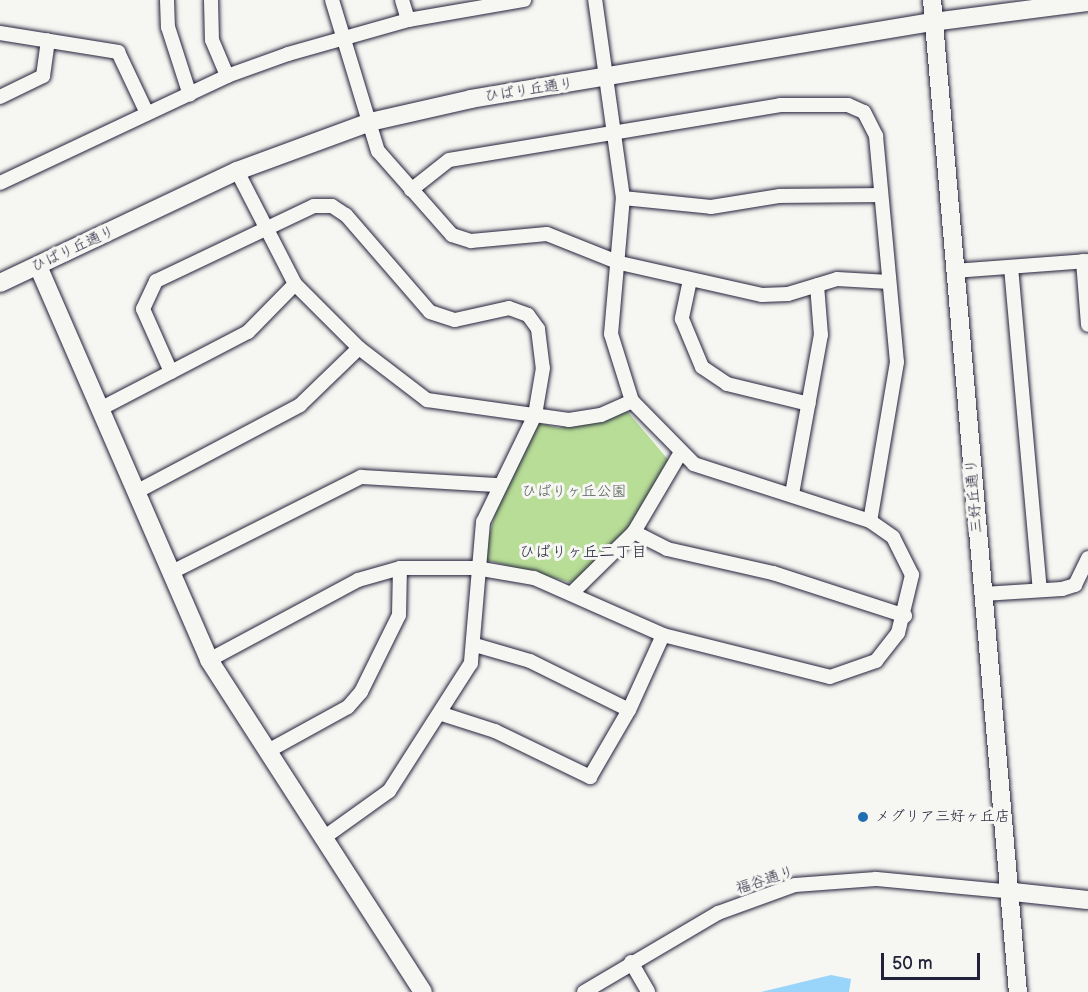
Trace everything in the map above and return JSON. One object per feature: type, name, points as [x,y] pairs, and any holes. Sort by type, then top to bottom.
[{"type":"street","points":[[167,0],[168,27],[190,95]]},
{"type":"street","points":[[211,0],[212,40],[227,76]]},
{"type":"street","points":[[332,0],[346,35],[378,151],[411,190],[460,239],[547,234],[620,262],[762,296],[837,279],[889,282]]},
{"type":"street","points":[[402,0],[408,20]]},
{"type":"street","points":[[0,183],[227,76],[346,35],[408,20],[524,0]]},
{"type":"street","points":[[209,660],[358,580],[400,568],[476,568],[534,578],[572,593],[625,622],[663,635],[830,677],[876,661],[905,616],[912,592],[908,559],[893,537],[870,521],[792,494],[715,473],[680,454],[632,400],[611,334],[620,262],[623,198],[604,77],[595,0]]},
{"type":"street","name":"三好丘通り","points":[[932,0],[983,594],[1013,892],[1018,992]]},
{"type":"street","name":"ひばり丘通り","points":[[0,283],[237,171],[370,122],[604,77],[933,22],[1088,2]]},
{"type":"street","points":[[0,33],[118,52],[147,113]]},
{"type":"street","points":[[0,97],[43,76],[48,40]]},
{"type":"street","points":[[411,190],[449,160],[780,105],[848,105],[864,112],[874,127],[897,362],[870,521]]},
{"type":"street","points":[[237,171],[264,228],[295,284],[359,348],[428,400],[535,415],[587,418],[632,400]]},
{"type":"street","points":[[623,198],[711,207],[780,196],[879,195]]},
{"type":"street","points":[[171,372],[144,313],[149,290],[164,276],[314,206],[332,206],[352,220],[430,312],[455,320],[509,308],[528,315],[538,329],[542,358],[535,415],[497,485],[486,512],[476,568],[475,645],[471,663],[442,714],[389,791],[322,839]]},
{"type":"street","points":[[954,271],[1085,261],[1088,325]]},
{"type":"street","points":[[38,266],[209,660],[268,750],[322,839],[423,992]]},
{"type":"street","points":[[1011,267],[1040,589]]},
{"type":"street","points":[[690,280],[682,319],[702,367],[727,384],[809,404]]},
{"type":"street","points":[[100,409],[248,332],[295,284]]},
{"type":"street","points":[[792,494],[822,322],[817,285]]},
{"type":"street","points":[[136,492],[300,405],[359,348]]},
{"type":"street","points":[[572,593],[634,532],[680,454]]},
{"type":"street","points":[[172,572],[361,477],[497,485]]},
{"type":"street","points":[[634,532],[667,549],[773,573],[905,616]]},
{"type":"street","points":[[983,594],[1075,585],[1088,558]]},
{"type":"street","points":[[268,750],[348,707],[361,692],[399,615],[400,568]]},
{"type":"street","points":[[442,714],[495,730],[590,777],[629,710],[663,635]]},
{"type":"street","points":[[475,645],[514,654],[629,710]]},
{"type":"street","name":"福谷通り","points":[[584,992],[631,962],[718,913],[795,885],[876,879],[1013,892]]},
{"type":"street","points":[[1013,892],[1088,900]]},
{"type":"street","points":[[631,962],[648,992]]},
{"type":"green space","name":"ひばりヶ丘公園","points":[[627,411],[671,463],[625,532],[573,583],[483,559],[500,496],[535,422],[558,428]]},
{"type":"water","points":[[831,975],[851,979],[849,992],[761,992]]},
{"type":"place","name":"メグリア三好ヶ丘店","points":[[863,817]]},
{"type":"district","name":"ひばりヶ丘二丁目","points":[[583,553]]}]
